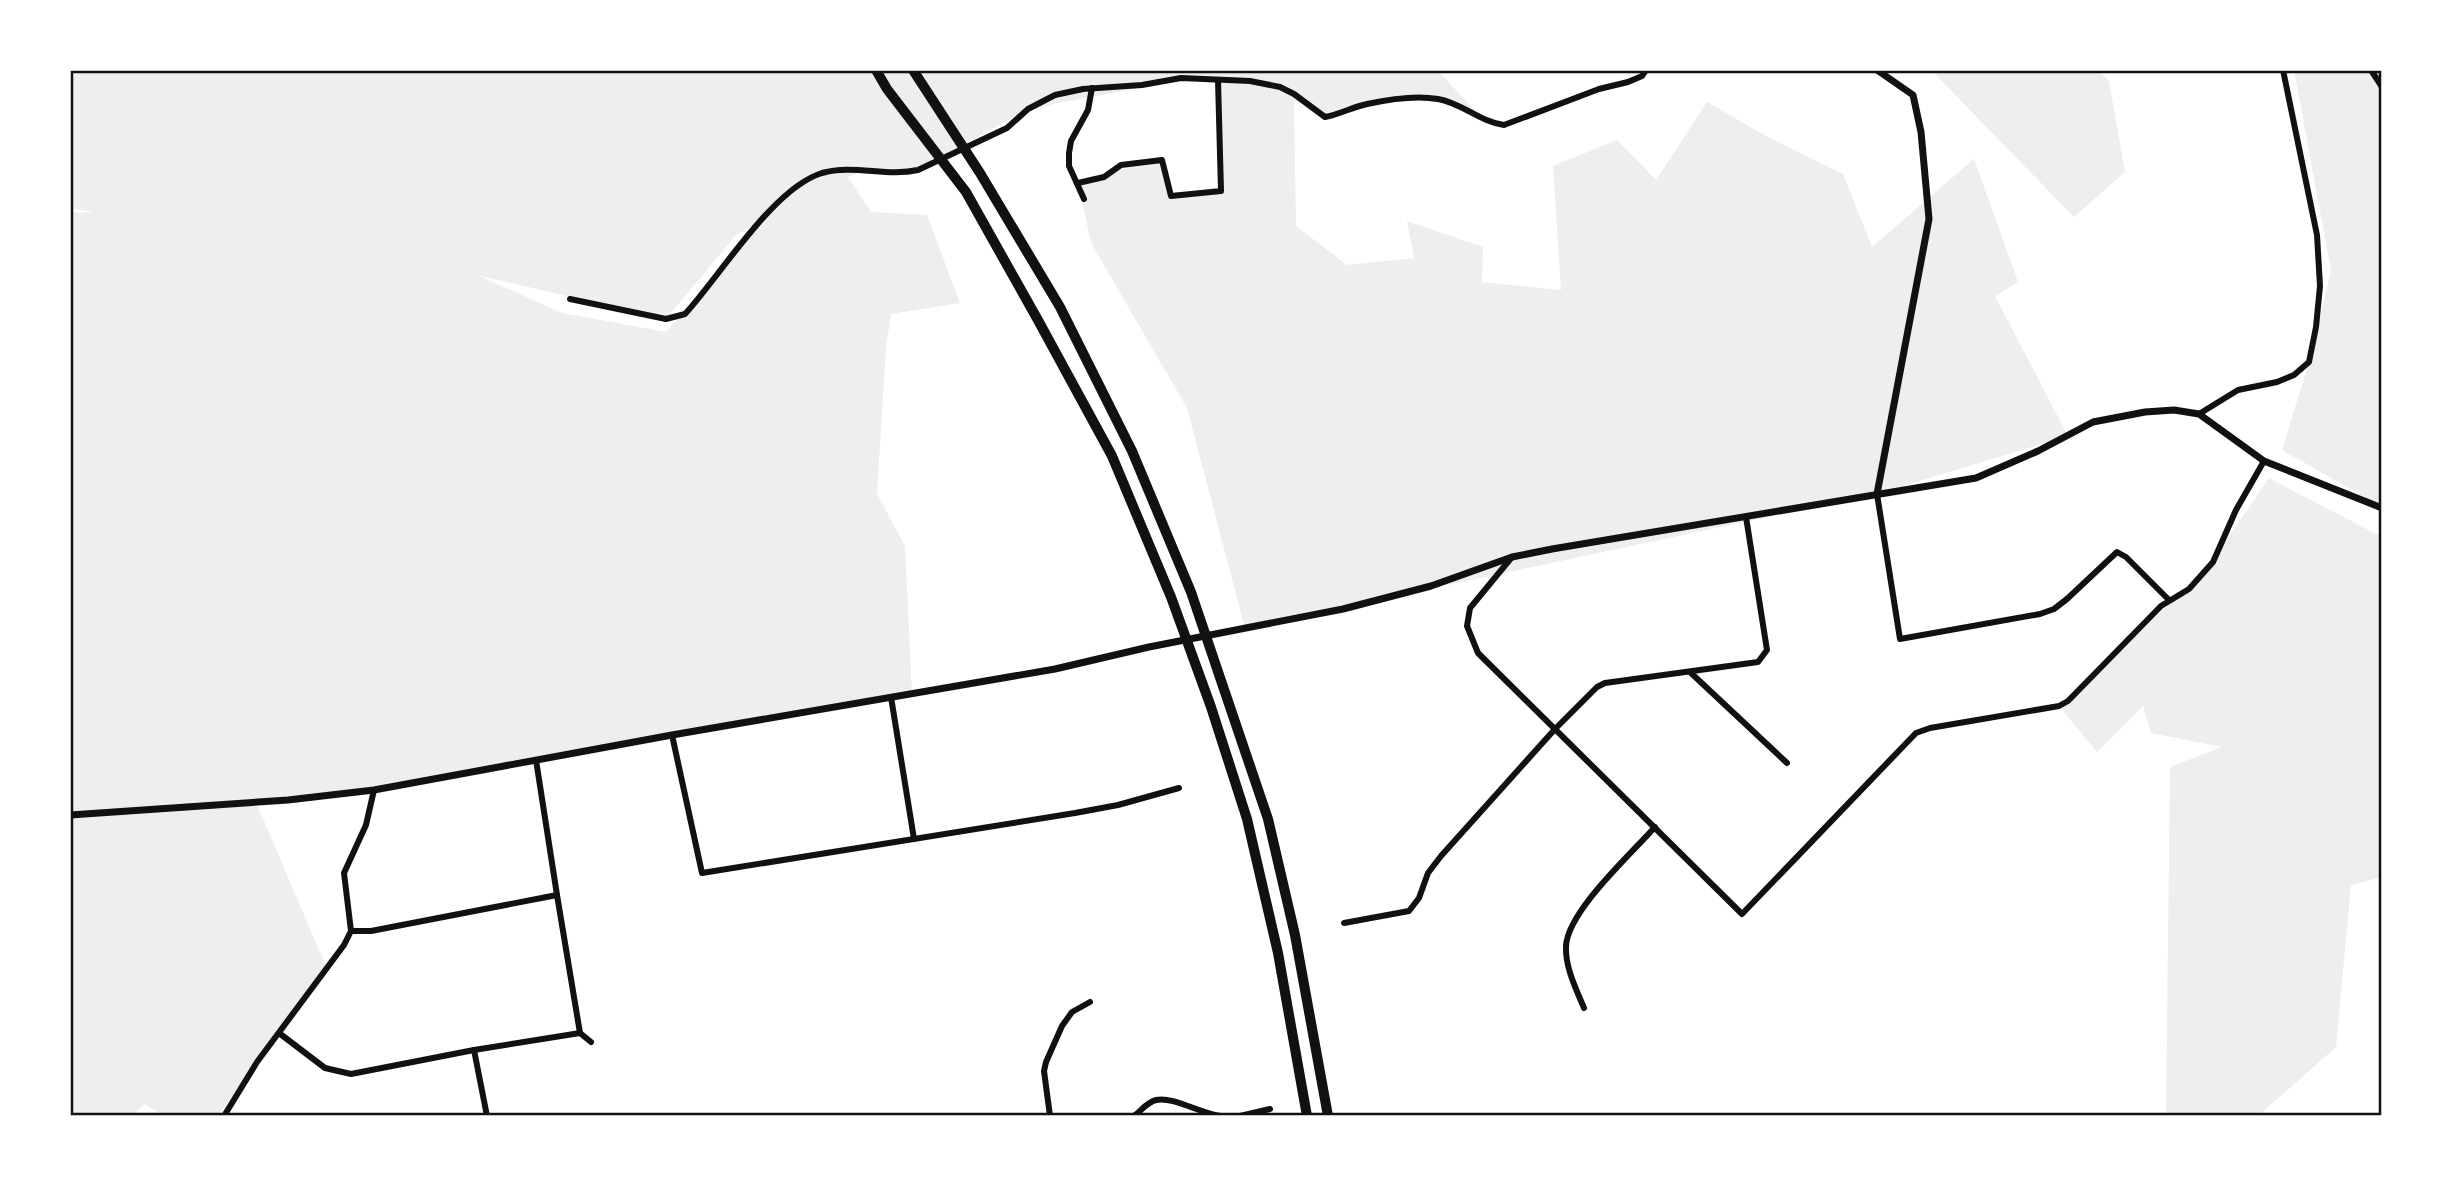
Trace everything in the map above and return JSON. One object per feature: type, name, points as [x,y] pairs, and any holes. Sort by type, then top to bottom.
[{"type":"highway","points":[[876,70],[887,89],[973,204],[1112,456],[1166,584],[1211,707],[1247,819],[1278,953],[1307,1116]]},
{"type":"highway","points":[[913,70],[980,173],[1060,307],[1132,451],[1191,592],[1268,819],[1295,935],[1328,1116]]},
{"type":"street","points":[[570,299],[666,319],[685,314],[777,203],[800,184],[821,173],[842,170],[902,173],[918,170],[1007,128],[1028,109],[1055,95],[1181,78],[1250,81],[1280,87],[1325,117],[1366,105],[1412,97],[1459,104],[1494,124],[1504,125],[1599,89],[1628,82],[1642,76],[1646,70]]},
{"type":"street","points":[[1877,70],[1913,95],[1921,132],[1929,219],[1877,494],[1900,639],[2040,614],[2054,609],[2117,552],[2126,557],[2169,600]]},
{"type":"street","points":[[2199,414],[2238,390],[2294,376],[2309,362],[2320,286],[2317,235],[2283,70]]},
{"type":"street","points":[[2371,70],[2382,87]]},
{"type":"street","points":[[1078,183],[1104,177],[1121,165],[1162,160],[1171,196],[1221,191],[1218,80]]},
{"type":"street","points":[[1084,199],[1069,166],[1069,153],[1071,141],[1088,110],[1092,88]]},
{"type":"street","points":[[70,816],[288,800],[374,790],[1055,669],[1395,596],[1512,557],[1976,478],[2038,451],[2092,422],[2145,412],[2174,410],[2199,414],[2264,461],[2382,508]]},
{"type":"street","points":[[1512,557],[1470,608],[1466,626],[1478,653],[1742,915],[1916,733],[1930,728],[2059,706],[2078,693],[2169,600],[2189,589],[2213,562],[2236,510],[2264,461]]},
{"type":"street","points":[[1344,923],[1409,911],[1419,898],[1428,873],[1441,856],[1555,729],[1597,687],[1605,683],[1758,662],[1764,657],[1767,650],[1746,517]]},
{"type":"street","points":[[1691,673],[1787,763]]},
{"type":"street","points":[[891,697],[914,839]]},
{"type":"street","points":[[672,735],[702,873],[1075,813],[1180,788]]},
{"type":"street","points":[[536,760],[580,1033],[591,1042]]},
{"type":"street","points":[[224,1116],[257,1062],[344,945],[351,931],[344,873],[366,825],[374,790]]},
{"type":"street","points":[[1584,1008],[1574,986],[1566,948],[1571,925],[1581,908],[1656,827]]},
{"type":"street","points":[[351,931],[371,931],[557,895]]},
{"type":"street","points":[[1050,1116],[1044,1071],[1046,1062],[1062,1026],[1072,1012],[1090,1002]]},
{"type":"street","points":[[279,1032],[326,1068],[351,1074],[580,1033]]},
{"type":"street","points":[[474,1050],[487,1116]]},
{"type":"street","points":[[1134,1116],[1155,1100],[1171,1100],[1199,1112],[1221,1116]]},
{"type":"street","points":[[1240,1116],[1270,1109]]},
{"type":"shaded area","points":[[70,70],[1437,70],[1482,118],[1459,105],[1412,98],[1325,117],[1305,103],[1294,101],[1296,226],[1347,265],[1414,258],[1407,221],[1483,247],[1482,282],[1561,290],[1553,166],[1617,140],[1656,180],[1707,102],[1766,136],[1843,174],[1872,247],[1974,159],[2018,282],[1995,296],[2068,436],[1877,494],[1245,628],[1187,408],[1091,243],[1078,183],[1145,162],[1162,160],[1171,196],[1221,191],[1218,84],[1192,78],[1028,109],[918,170],[866,169],[848,177],[871,212],[927,215],[960,303],[891,314],[886,348],[877,494],[905,546],[912,693],[324,796],[70,816],[70,213],[94,212],[70,208]],"holes":[[[769,217],[666,332],[562,313],[477,275],[666,319],[736,235]]]},
{"type":"shaded area","points":[[1931,70],[2098,70],[2109,81],[2125,172],[2074,217]]},
{"type":"shaded area","points":[[2294,70],[2382,70],[2382,507],[2282,450],[2309,362],[2331,271]]},
{"type":"shaded area","points":[[2269,478],[2382,537],[2382,877],[2351,885],[2336,1047],[2258,1116],[2166,1116],[2170,767],[2222,747],[2151,733],[2143,706],[2097,752],[2059,706],[2203,574]]},
{"type":"shaded area","points":[[256,802],[327,969],[217,1116],[165,1116],[144,1104],[133,1116],[70,1116],[70,817]]}]
